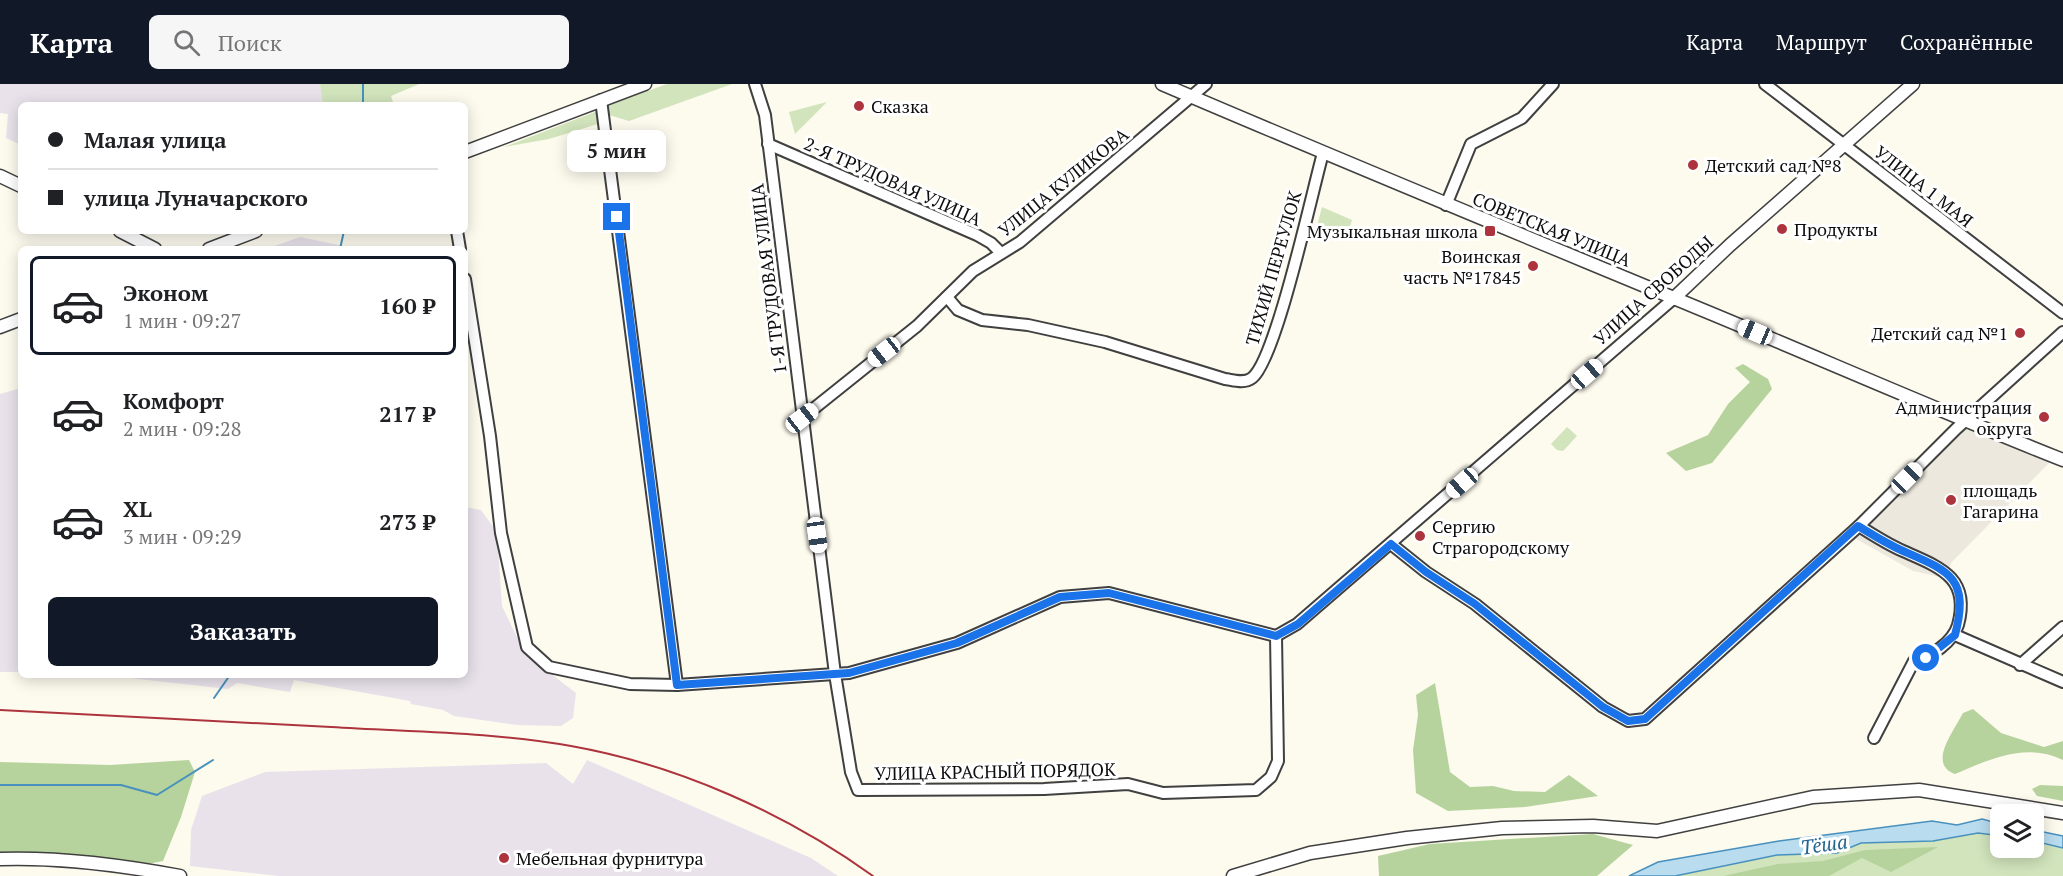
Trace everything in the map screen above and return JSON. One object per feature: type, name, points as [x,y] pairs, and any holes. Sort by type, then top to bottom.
[{"type":"street","points":[[468,151],[645,84]]},
{"type":"street","name":"1-Я ТРУДОВАЯ УЛИЦА","points":[[755,84],[765,115],[835,674],[851,772],[858,790]]},
{"type":"street","name":"СОВЕТСКАЯ УЛИЦА","points":[[1162,84],[1964,422],[2063,460]]},
{"type":"street","name":"УЛИЦА КУЛИКОВА","points":[[802,418],[917,326],[962,280],[1020,242],[1206,84]]},
{"type":"street","points":[[1446,205],[1471,144],[1522,118],[1552,84]]},
{"type":"street","name":"УЛИЦА 1 МАЯ","points":[[1765,84],[2063,313]]},
{"type":"street","name":"УЛИЦА СВОБОДЫ","points":[[1276,636],[1298,624],[1391,544],[1673,299],[1706,266],[1913,84]]},
{"type":"street","points":[[601,100],[677,685]]},
{"type":"street","name":"2-Я ТРУДОВАЯ УЛИЦА","points":[[768,144],[977,235],[992,243],[1001,253]]},
{"type":"street","name":"ТИХИЙ ПЕРЕУЛОК","points":[[947,297],[958,310],[982,320],[1028,325],[1105,342],[1225,379],[1242,382],[1251,379],[1262,365],[1276,329],[1323,153]]},
{"type":"street","points":[[1,179],[18,185]]},
{"type":"street","points":[[126,234],[149,246]]},
{"type":"street","points":[[217,246],[248,234]]},
{"type":"street","points":[[468,298],[490,436],[501,533],[527,647],[549,667],[630,684],[677,685],[849,673],[957,643],[1060,597],[1109,593],[1276,636]]},
{"type":"street","points":[[0,327],[18,320]]},
{"type":"street","points":[[1391,544],[1426,572],[1475,604],[1603,707],[1628,721],[1645,719],[1858,526],[1964,422],[2063,332]]},
{"type":"street","points":[[1858,526],[1883,542],[1945,570],[1956,583],[1960,599],[1955,635],[1926,658],[1914,661],[1874,738]]},
{"type":"street","points":[[2020,665],[2063,627]]},
{"type":"street","points":[[1955,635],[2063,682]]},
{"type":"street","name":"УЛИЦА КРАСНЫЙ ПОРЯДОК","points":[[858,790],[1044,789],[1128,784],[1163,793],[1256,790],[1271,777],[1278,761],[1276,636]]},
{"type":"street","points":[[1233,876],[1310,853],[1407,838],[1502,828],[1593,826],[1656,831],[1813,797],[1919,790],[2063,813]]},
{"type":"street","points":[[0,858],[133,867],[180,876]]},
{"type":"shaded area","points":[[0,84],[320,84],[323,102],[18,102],[18,144],[6,138],[8,114],[0,113]]},
{"type":"shaded area","points":[[300,237],[344,246],[274,246]]},
{"type":"shaded area","points":[[18,389],[18,672],[0,672],[0,394]]},
{"type":"shaded area","name":"площадь Гагарина","points":[[1961,427],[2050,462],[1951,563],[1945,578],[1913,571],[1853,537]]},
{"type":"shaded area","points":[[468,508],[481,510],[497,532],[502,606],[525,654],[576,693],[573,718],[561,726],[517,725],[454,716],[443,710],[411,704],[410,701],[294,680],[290,692],[237,683],[228,689],[130,678],[468,678]]},
{"type":"shaded area","points":[[587,760],[811,858],[838,876],[279,876],[190,866],[191,830],[202,796],[265,772],[546,763],[573,784]]},
{"type":"green space","points":[[320,84],[419,84],[391,96],[393,102],[323,102]]},
{"type":"green space","points":[[667,84],[732,84],[629,121],[609,115],[607,106]]},
{"type":"green space","points":[[827,102],[795,134],[789,112]]},
{"type":"green space","points":[[600,110],[601,123],[549,139],[504,147]]},
{"type":"green space","points":[[1322,207],[1352,220],[1345,241],[1316,230]]},
{"type":"green space","points":[[1743,364],[1768,379],[1772,389],[1712,463],[1686,471],[1666,453],[1708,435],[1728,404],[1750,382],[1735,368]]},
{"type":"green space","points":[[1567,427],[1577,436],[1563,451],[1557,450],[1551,444]]},
{"type":"green space","points":[[1435,683],[1450,772],[1470,787],[1493,786],[1514,791],[1545,792],[1569,775],[1598,796],[1525,807],[1448,811],[1416,793],[1413,750],[1418,715],[1416,695]]},
{"type":"green space","points":[[1973,709],[2001,733],[2044,747],[2063,741],[2063,760],[2035,752],[2022,753],[1995,758],[1955,774],[1943,763],[1945,746],[1963,713]]},
{"type":"green space","points":[[189,760],[195,772],[181,817],[163,861],[133,867],[0,859],[0,762],[110,765]]},
{"type":"green space","points":[[2040,785],[2063,786],[2063,801],[2037,796],[2032,789]]},
{"type":"green space","points":[[1978,833],[1990,835],[1990,858],[2044,858],[2044,843],[2063,848],[2063,876],[1675,876],[1777,855],[1837,853],[1861,843],[1933,841]]},
{"type":"green space","points":[[1593,834],[1633,845],[1597,876],[1379,876],[1378,856],[1430,844]]},
{"type":"green space","points":[[1938,847],[1891,872],[1862,858],[1829,876],[1723,876],[1778,864],[1823,861],[1865,850]]},
{"type":"water","name":"Тёша","points":[[1982,819],[1990,821],[1990,835],[1978,833],[1933,841],[1861,843],[1837,853],[1777,855],[1675,876],[1629,876],[1658,862],[1779,841],[1932,821],[1957,825]]},
{"type":"water","points":[[2044,832],[2063,836],[2063,848],[2044,843]]},
{"type":"waterway","points":[[363,84],[363,102]]},
{"type":"waterway","points":[[341,246],[343,234]]},
{"type":"waterway","points":[[214,698],[228,678]]},
{"type":"waterway","points":[[0,785],[121,785],[157,795],[213,760]]},
{"type":"railway","points":[[0,710],[451,733],[571,746],[651,765],[729,794],[804,832],[873,876]]},
{"type":"place","name":"Сказка","points":[[859,106]]},
{"type":"place","name":"Детский сад №8","points":[[1693,165]]},
{"type":"place","name":"Продукты","points":[[1782,229]]},
{"type":"place","name":"Музыкальная школа","points":[[1490,231]]},
{"type":"place","name":"Воинская часть №17845","points":[[1533,266]]},
{"type":"place","name":"Детский сад №1","points":[[2020,333]]},
{"type":"place","name":"Администрация округа","points":[[2044,417]]},
{"type":"place","name":"площадь Гагарина","points":[[1951,500]]},
{"type":"place","name":"Сергию Страгородскому","points":[[1420,536]]},
{"type":"place","name":"Мебельная фурнитура","points":[[504,858]]},
{"type":"route","points":[[617,217],[677,685],[849,673],[957,643],[1060,597],[1109,593],[1276,636],[1298,624],[1391,544],[1426,572],[1475,604],[1603,707],[1628,721],[1645,719],[1858,526],[1883,542],[1945,570],[1956,583],[1960,599],[1955,635],[1926,658]]}]
